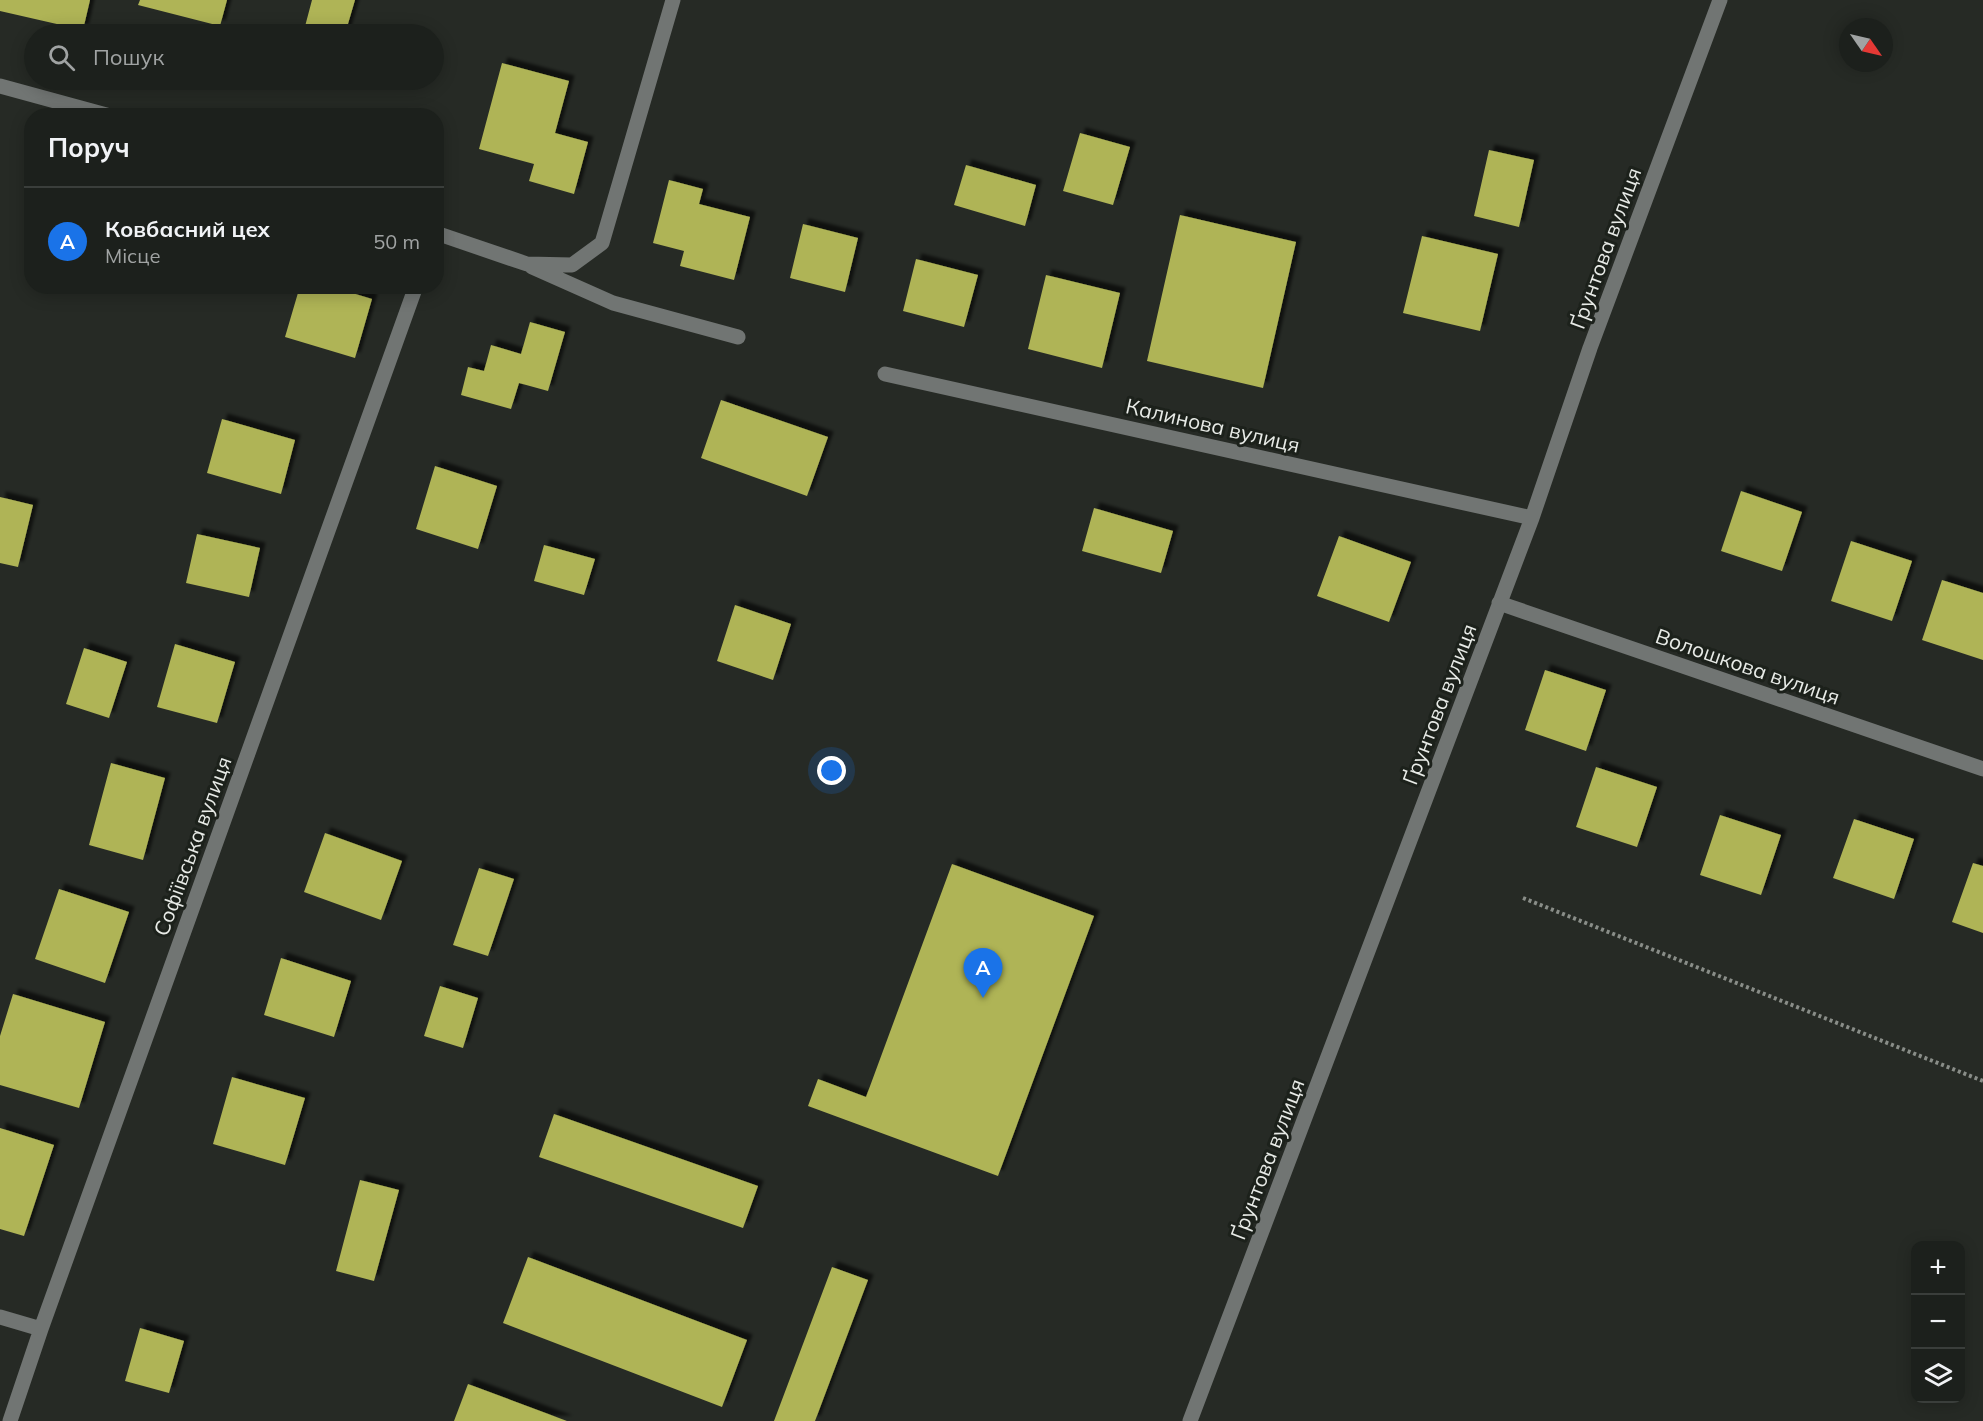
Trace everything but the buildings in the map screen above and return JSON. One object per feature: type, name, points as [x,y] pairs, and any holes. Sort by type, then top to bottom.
[{"type":"street","points":[[527,264],[572,265],[602,243],[673,0]]},
{"type":"street","name":"Ґрунтова вулиця","points":[[1190,1421],[1532,518],[1590,348],[1720,0]]},
{"type":"street","points":[[0,86],[81,108]]},
{"type":"street","points":[[444,236],[527,264],[613,303],[738,337]]},
{"type":"street","name":"Софіївська вулиця","points":[[10,1421],[413,294]]},
{"type":"street","name":"Калинова вулиця","points":[[885,374],[1532,518]]},
{"type":"street","name":"Волошкова вулиця","points":[[1499,603],[1983,769]]},
{"type":"street","points":[[0,1317],[41,1329]]},
{"type":"path","points":[[1523,898],[1983,1081]]},
{"type":"place","name":"Ковбасний цех","points":[[983,998]]}]
